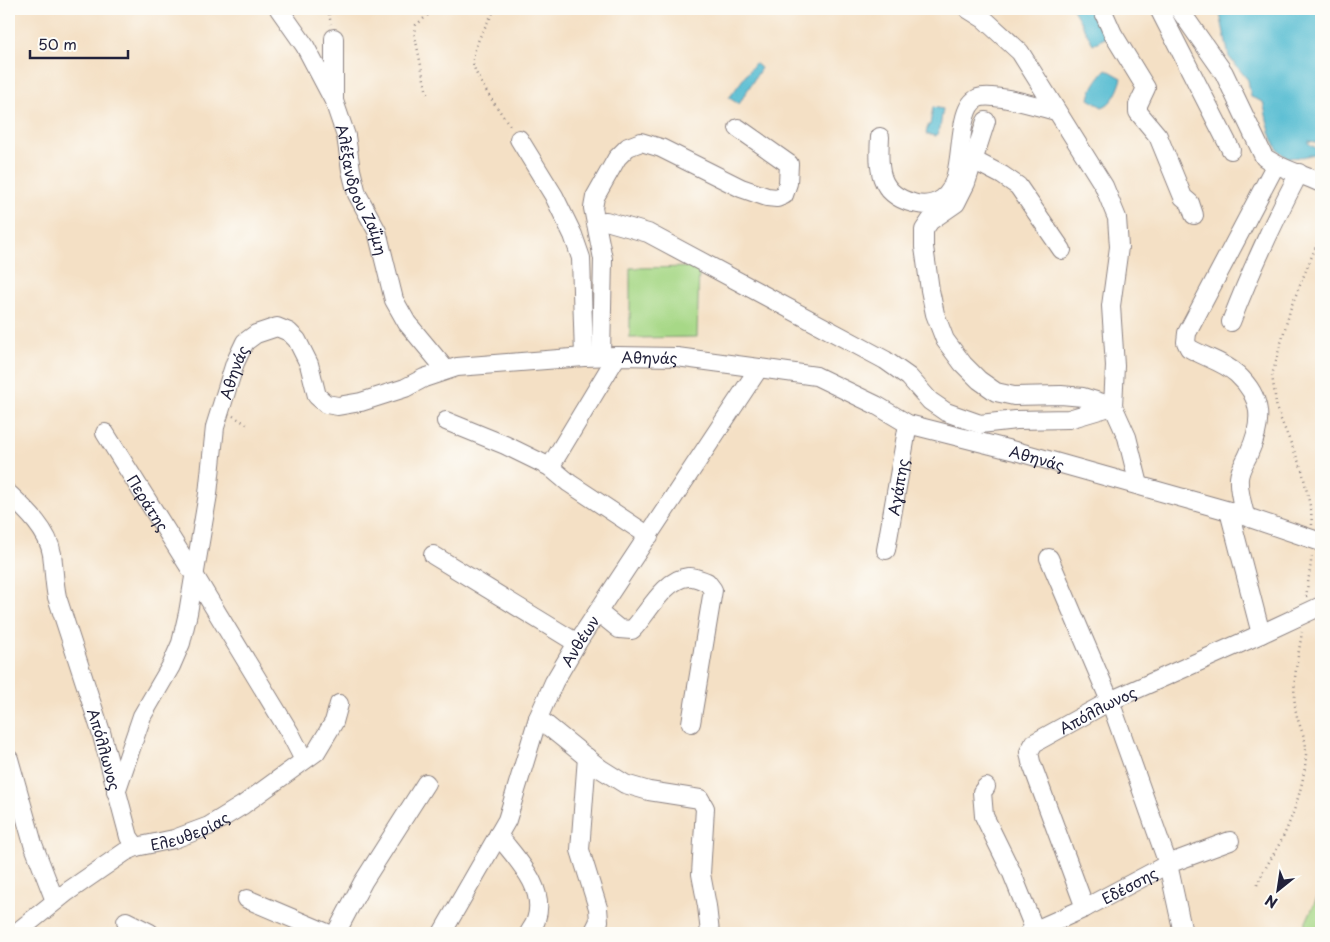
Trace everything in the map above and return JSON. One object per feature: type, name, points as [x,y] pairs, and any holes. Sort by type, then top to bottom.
[{"type":"street","name":"Αλέξανδρου Ζαΐμη","points":[[279,9],[305,46],[334,101],[346,136],[357,194],[376,231],[394,300],[407,323],[446,370]]},
{"type":"street","points":[[968,9],[984,19],[1020,52],[1104,186],[1118,218],[1119,247],[1111,306],[1115,366],[1113,406],[1127,437],[1139,485]]},
{"type":"street","points":[[1102,9],[1113,34],[1146,88],[1138,105],[1138,112],[1158,136],[1183,197],[1190,203],[1194,215]]},
{"type":"street","points":[[1160,9],[1232,150]]},
{"type":"street","points":[[1179,9],[1224,73],[1264,156],[1276,166],[1299,173],[1321,183]]},
{"type":"street","points":[[334,38],[334,101]]},
{"type":"street","points":[[880,137],[878,160],[887,189],[898,199],[915,204],[928,205],[943,199],[951,189],[957,171],[966,114],[972,103],[979,98],[988,96],[1056,112]]},
{"type":"street","points":[[986,121],[966,183],[956,203],[930,220],[924,230],[924,248],[930,290],[935,314],[945,340],[963,364],[996,392],[1014,396],[1061,395],[1083,397],[1113,406]]},
{"type":"street","points":[[550,467],[601,356],[603,259],[593,208],[595,197],[618,158],[628,147],[642,142],[661,148],[741,188],[767,198],[777,198],[784,195],[788,183],[789,164],[738,128]]},
{"type":"street","points":[[519,139],[554,196],[573,234],[581,258],[601,356]]},
{"type":"street","points":[[974,160],[1018,186],[1062,250]]},
{"type":"street","points":[[1261,634],[1237,513],[1240,491],[1239,477],[1258,430],[1258,411],[1254,393],[1236,373],[1190,348],[1186,342],[1187,333],[1276,166]]},
{"type":"street","points":[[1231,322],[1269,232],[1299,173]]},
{"type":"street","points":[[596,222],[606,221],[648,233],[885,360],[909,377],[930,401],[959,418],[980,424],[1016,420],[1069,419],[1113,406]]},
{"type":"street","name":"Αθηνάς","points":[[193,574],[208,494],[215,428],[235,364],[245,342],[256,334],[277,327],[289,332],[297,340],[310,364],[317,396],[326,404],[338,406],[361,402],[405,388],[424,378],[457,367],[601,356],[677,357],[759,368],[816,376],[876,405],[908,424],[1139,485],[1237,513],[1317,540]]},
{"type":"street","name":"Ανθέων","points":[[442,933],[506,820],[538,718],[554,682],[577,644],[759,368]]},
{"type":"street","points":[[446,420],[505,445],[550,467],[569,483],[649,536]]},
{"type":"street","name":"Αγάπης","points":[[886,550],[908,424]]},
{"type":"street","name":"Περάτης","points":[[105,433],[290,733],[304,760]]},
{"type":"street","name":"Απόλλωνος","points":[[9,494],[34,519],[52,551],[54,584],[101,732],[116,792]]},
{"type":"street","points":[[433,555],[577,644]]},
{"type":"street","points":[[1049,558],[1110,701],[1168,864],[1183,933]]},
{"type":"street","name":"Απόλλωνος","points":[[116,792],[142,716],[171,666],[181,644],[188,613],[193,574]]},
{"type":"street","points":[[598,612],[619,629],[632,630],[650,606],[673,583],[687,576],[707,582],[713,590],[691,723]]},
{"type":"street","name":"Απόλλωνος","points":[[1085,908],[1031,762],[1029,752],[1034,743],[1110,701],[1321,606]]},
{"type":"street","name":"Ελευθερίας","points":[[16,933],[55,901],[125,852],[136,847],[174,840],[209,826],[243,806],[316,752],[334,722],[339,704]]},
{"type":"street","points":[[538,718],[601,769],[625,784],[649,791],[700,799],[705,808],[701,874],[710,933]]},
{"type":"street","points":[[587,757],[580,850],[598,908],[599,921],[593,933]]},
{"type":"street","points":[[9,759],[33,844],[55,901]]},
{"type":"street","points":[[336,933],[363,882],[426,783]]},
{"type":"street","points":[[986,787],[982,792],[984,816],[1011,871],[1034,933]]},
{"type":"street","points":[[116,792],[130,837],[136,847]]},
{"type":"street","points":[[498,835],[531,879],[539,898],[536,920],[529,933]]},
{"type":"street","name":"Εδέσσης","points":[[1034,933],[1168,864],[1230,841]]},
{"type":"street","points":[[247,898],[326,933]]},
{"type":"street","points":[[126,921],[150,933]]},
{"type":"path","points":[[427,94],[414,32],[416,25],[436,9]]},
{"type":"path","points":[[495,9],[475,49],[472,61],[476,74],[519,139]]},
{"type":"path","points":[[1257,885],[1265,867],[1281,841],[1294,811],[1303,772],[1306,748],[1296,712],[1293,691],[1317,540],[1302,470],[1277,410],[1272,375],[1291,307],[1321,234]]},
{"type":"path","points":[[221,410],[250,426]]},
{"type":"green space","points":[[699,267],[697,337],[630,338],[630,268]]},
{"type":"green space","points":[[1321,887],[1321,933],[1301,933],[1320,891]]},
{"type":"water","points":[[1073,9],[1092,9],[1107,37],[1093,44]]},
{"type":"water","points":[[1219,9],[1321,9],[1321,148],[1316,142],[1308,141],[1319,153],[1288,157],[1277,149],[1263,102],[1251,97],[1248,80],[1229,57]]},
{"type":"water","points":[[755,63],[761,68],[739,104],[729,98]]},
{"type":"water","points":[[1106,69],[1122,78],[1112,99],[1102,107],[1089,99],[1095,83]]},
{"type":"water","points":[[933,107],[943,109],[940,128],[936,136],[926,134],[928,125],[930,125]]}]
